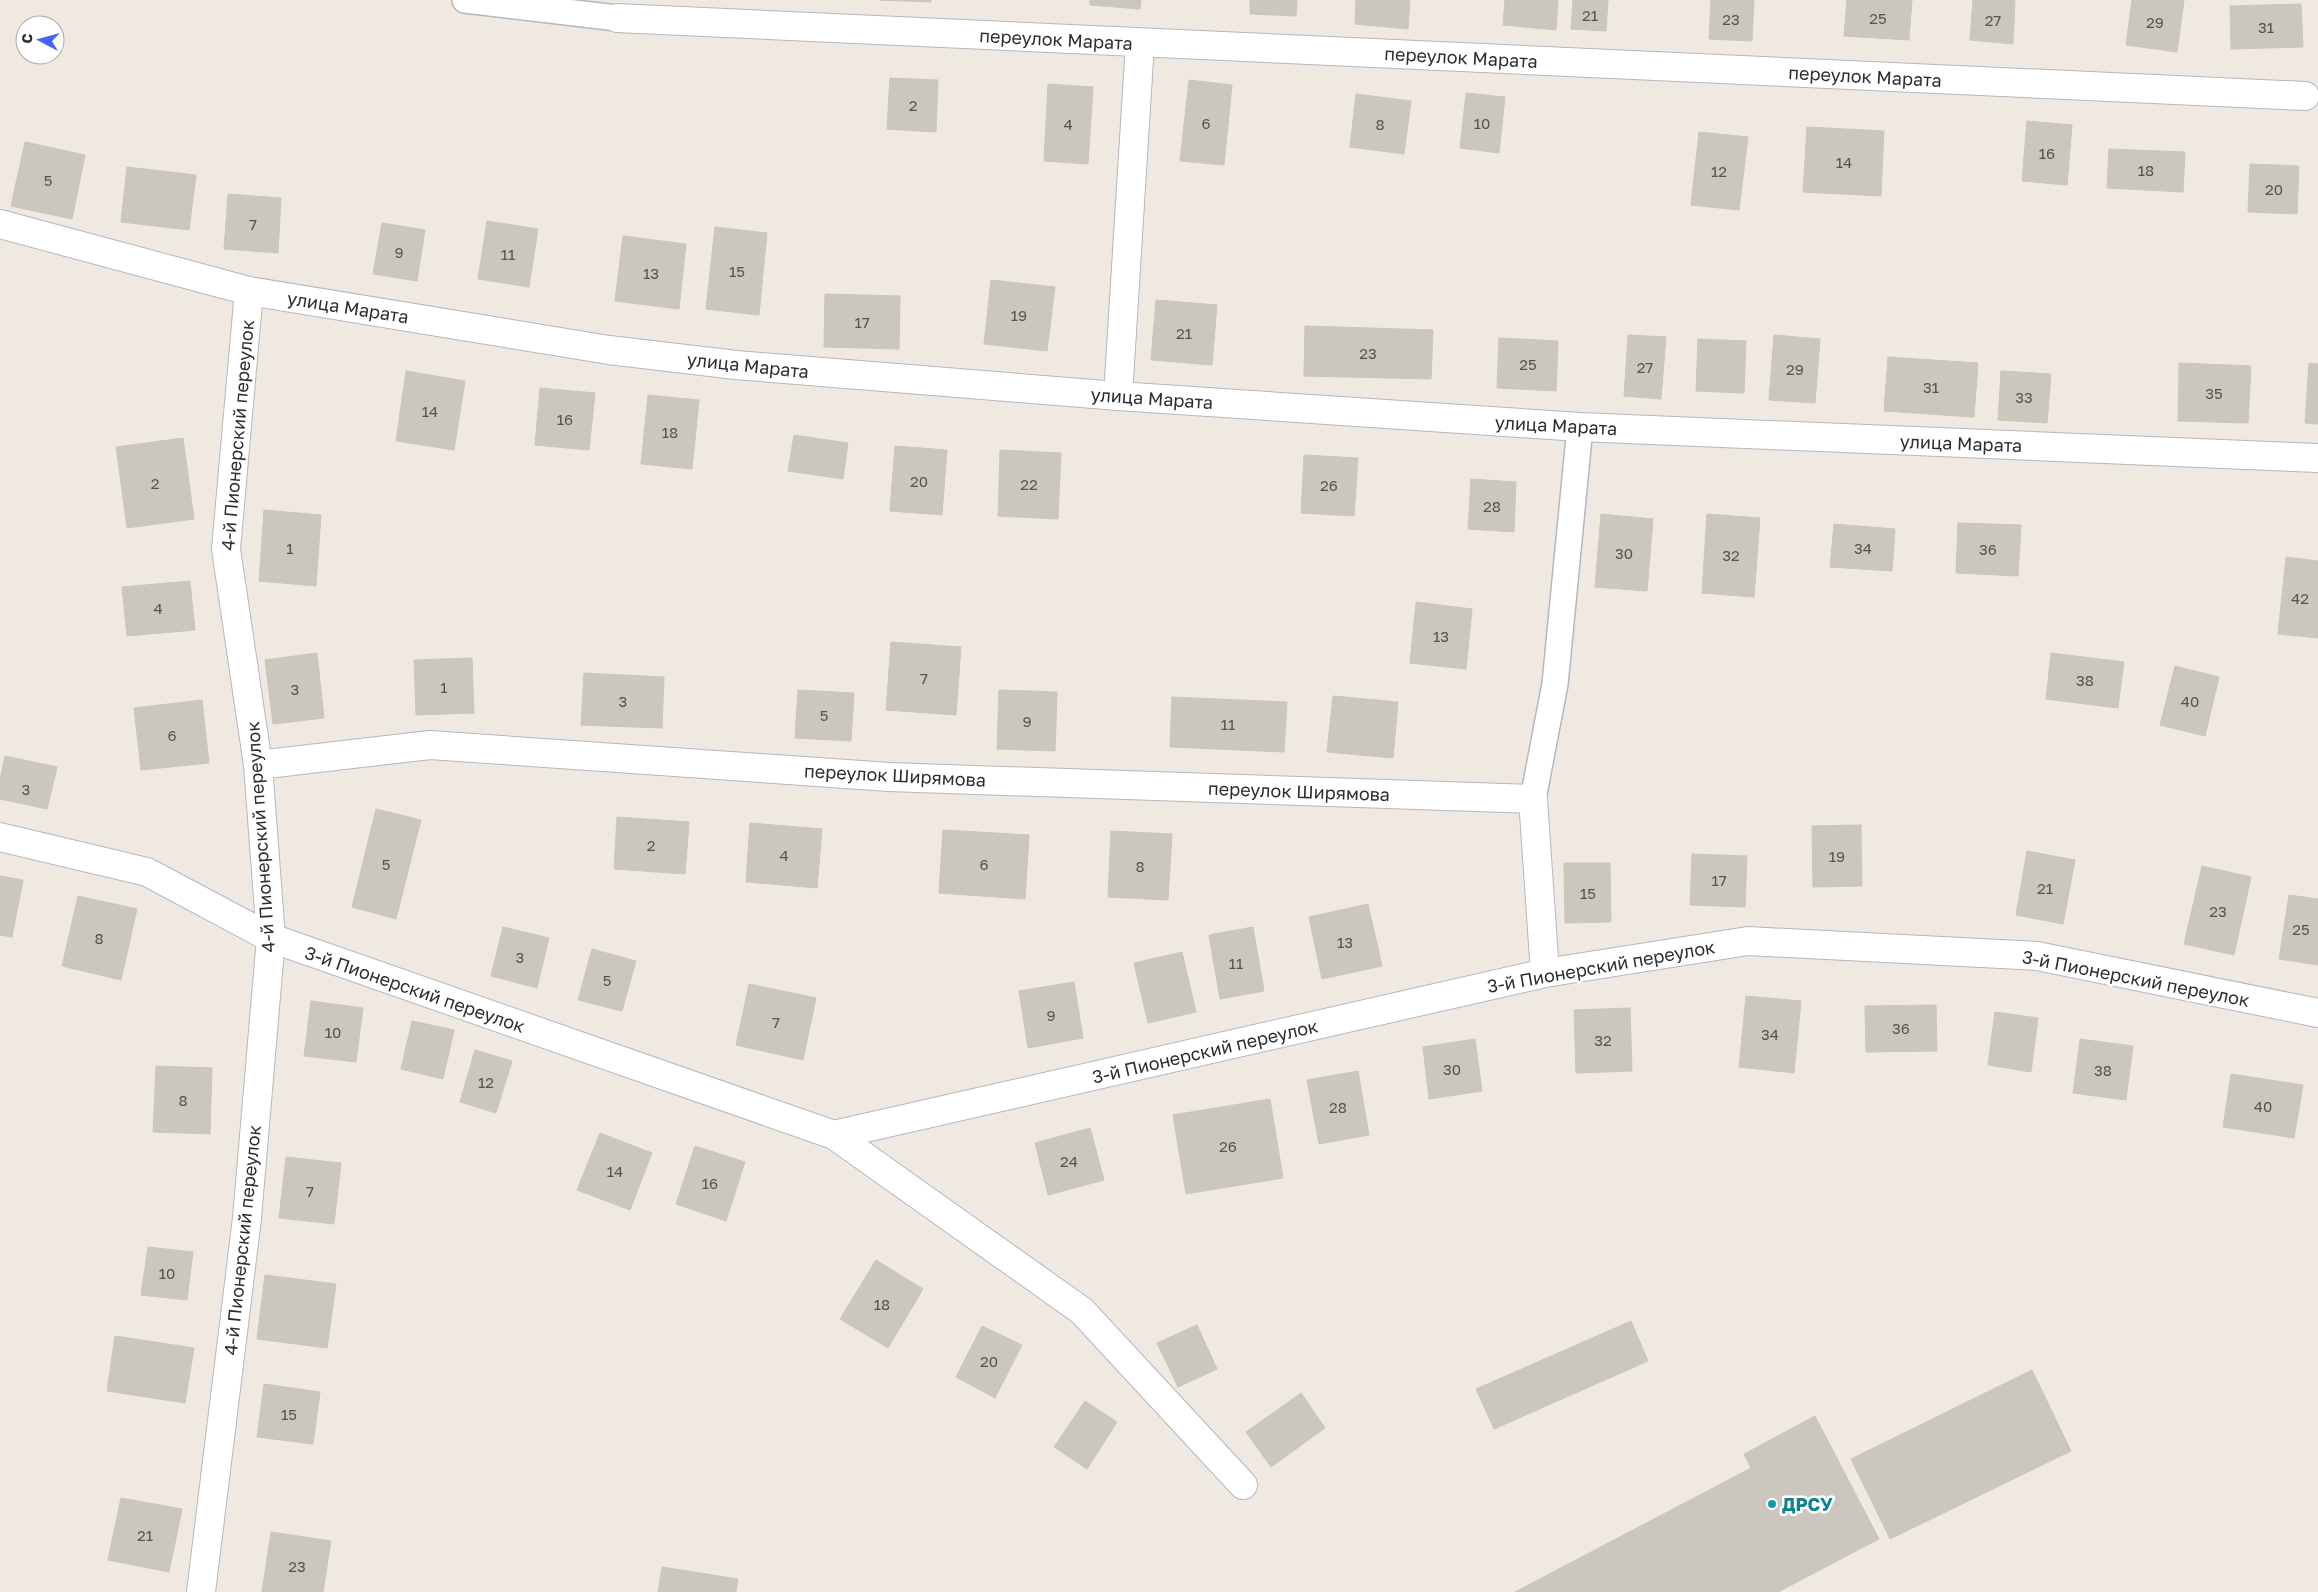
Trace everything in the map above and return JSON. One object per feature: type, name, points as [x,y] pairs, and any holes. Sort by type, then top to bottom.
[{"type":"street","name":"переулок Марата","points":[[611,9],[1140,43],[2304,96]]},
{"type":"street","points":[[1118,396],[1140,43]]},
{"type":"street","name":"улица Марата","points":[[0,224],[249,291],[609,350],[736,365],[1118,396],[1580,427],[2318,458]]},
{"type":"street","name":"4-й Пионерский переулок","points":[[201,1592],[247,1218],[271,938],[258,765],[226,550],[249,291]]},
{"type":"street","name":"переулок Ширямова","points":[[258,765],[430,744],[889,777],[1533,799]]},
{"type":"street","points":[[1533,799],[1545,973]]},
{"type":"street","name":"3-й Пионерский переулок","points":[[0,836],[147,872],[271,938],[834,1136],[1082,1311],[1244,1485]]},
{"type":"street","name":"3-й Пионерский переулок","points":[[834,1136],[1545,973],[1748,940],[2036,956],[2318,1013]]},
{"type":"lane","points":[[465,0],[611,9]]},
{"type":"lane","points":[[1533,799],[1555,684],[1580,427]]},
{"type":"building","points":[[879,0],[931,0],[931,2]]},
{"type":"building","points":[[1090,0],[1141,0],[1140,9],[1090,5]]},
{"type":"building","points":[[1250,0],[1297,0],[1296,16],[1250,14]]},
{"type":"building","points":[[1356,0],[1410,0],[1408,29],[1355,24]]},
{"type":"building","points":[[1505,0],[1558,0],[1556,30],[1503,25]]},
{"type":"building","points":[[1573,0],[1608,0],[1606,31],[1571,29]]},
{"type":"building","points":[[1711,0],[1754,0],[1752,41],[1709,39]]},
{"type":"building","points":[[1847,0],[1912,0],[1909,40],[1844,36]]},
{"type":"building","points":[[1973,0],[2015,0],[2013,44],[1970,40]]},
{"type":"building","points":[[2132,0],[2184,0],[2177,52],[2126,45]]},
{"type":"building","points":[[2301,4],[2303,47],[2231,49],[2230,6]]},
{"type":"building","points":[[890,78],[938,80],[936,132],[887,129]]},
{"type":"building","points":[[1189,80],[1232,85],[1224,165],[1180,161]]},
{"type":"building","points":[[1048,84],[1093,87],[1088,164],[1044,161]]},
{"type":"building","points":[[1466,93],[1505,97],[1499,153],[1460,148]]},
{"type":"building","points":[[1356,94],[1411,101],[1404,154],[1350,147]]},
{"type":"building","points":[[2027,121],[2072,125],[2067,185],[2022,181]]},
{"type":"building","points":[[1807,127],[1884,131],[1881,196],[1803,192]]},
{"type":"building","points":[[1699,132],[1748,137],[1739,210],[1691,205]]},
{"type":"building","points":[[25,142],[85,155],[72,219],[11,206]]},
{"type":"building","points":[[2109,149],[2185,152],[2183,192],[2107,188]]},
{"type":"building","points":[[2250,164],[2299,166],[2297,214],[2248,212]]},
{"type":"building","points":[[127,167],[196,175],[189,230],[121,222]]},
{"type":"building","points":[[228,194],[281,198],[278,253],[224,249]]},
{"type":"building","points":[[487,221],[538,229],[529,287],[478,279]]},
{"type":"building","points":[[382,223],[425,230],[417,281],[373,274]]},
{"type":"building","points":[[715,227],[767,233],[759,315],[706,309]]},
{"type":"building","points":[[623,236],[686,244],[679,309],[615,301]]},
{"type":"building","points":[[991,280],[1055,287],[1047,351],[984,344]]},
{"type":"building","points":[[825,294],[900,296],[899,349],[824,347]]},
{"type":"building","points":[[1156,300],[1217,305],[1212,365],[1151,360]]},
{"type":"building","points":[[1305,326],[1433,330],[1431,379],[1304,376]]},
{"type":"building","points":[[1628,335],[1666,337],[1661,399],[1624,396]]},
{"type":"building","points":[[1774,335],[1820,339],[1815,403],[1769,400]]},
{"type":"building","points":[[1499,338],[1558,341],[1556,391],[1497,388]]},
{"type":"building","points":[[1698,339],[1746,341],[1744,393],[1696,391]]},
{"type":"building","points":[[1888,357],[1978,363],[1974,417],[1884,411]]},
{"type":"building","points":[[2179,363],[2251,366],[2248,423],[2178,421]]},
{"type":"building","points":[[2309,363],[2318,364],[2318,424],[2305,423]]},
{"type":"building","points":[[406,371],[465,381],[454,450],[396,441]]},
{"type":"building","points":[[2001,371],[2051,374],[2047,423],[1998,420]]},
{"type":"building","points":[[540,388],[595,393],[589,450],[535,445]]},
{"type":"building","points":[[648,395],[699,400],[692,469],[641,464]]},
{"type":"building","points":[[794,435],[848,443],[843,479],[788,471]]},
{"type":"building","points":[[183,438],[194,519],[127,528],[116,447]]},
{"type":"building","points":[[895,446],[947,450],[942,515],[890,511]]},
{"type":"building","points":[[1000,450],[1061,453],[1058,519],[998,516]]},
{"type":"building","points":[[1304,455],[1358,458],[1354,516],[1301,513]]},
{"type":"building","points":[[1471,479],[1516,482],[1514,532],[1468,529]]},
{"type":"building","points":[[264,510],[321,515],[316,586],[259,581]]},
{"type":"building","points":[[1601,514],[1653,519],[1647,591],[1595,587]]},
{"type":"building","points":[[1707,514],[1760,518],[1754,597],[1702,593]]},
{"type":"building","points":[[1958,523],[2021,525],[2018,576],[1956,573]]},
{"type":"building","points":[[1834,524],[1895,529],[1892,571],[1830,567]]},
{"type":"building","points":[[2286,557],[2318,561],[2318,638],[2278,634]]},
{"type":"building","points":[[190,581],[195,630],[127,636],[122,587]]},
{"type":"building","points":[[1416,602],[1472,609],[1466,669],[1410,663]]},
{"type":"building","points":[[891,642],[961,647],[956,715],[886,710]]},
{"type":"building","points":[[317,653],[324,718],[273,724],[265,660]]},
{"type":"building","points":[[2051,653],[2124,662],[2118,708],[2046,699]]},
{"type":"building","points":[[472,658],[474,713],[416,715],[414,660]]},
{"type":"building","points":[[2175,666],[2219,677],[2205,736],[2160,725]]},
{"type":"building","points":[[584,673],[664,677],[662,728],[581,725]]},
{"type":"building","points":[[798,690],[854,693],[851,741],[795,738]]},
{"type":"building","points":[[999,690],[1057,692],[1055,751],[997,749]]},
{"type":"building","points":[[1333,696],[1398,702],[1393,758],[1327,752]]},
{"type":"building","points":[[1172,697],[1287,702],[1284,752],[1170,747]]},
{"type":"building","points":[[202,700],[209,763],[141,770],[134,708]]},
{"type":"building","points":[[5,756],[57,767],[47,809],[0,799],[0,780]]},
{"type":"building","points":[[376,809],[421,820],[396,919],[352,907]]},
{"type":"building","points":[[617,817],[689,822],[685,874],[614,869]]},
{"type":"building","points":[[750,823],[822,829],[817,888],[746,882]]},
{"type":"building","points":[[1861,825],[1862,886],[1813,887],[1812,826]]},
{"type":"building","points":[[943,830],[1029,835],[1025,899],[939,893]]},
{"type":"building","points":[[1111,831],[1172,834],[1168,900],[1108,897]]},
{"type":"building","points":[[2027,851],[2075,860],[2063,924],[2016,915]]},
{"type":"building","points":[[1692,854],[1747,856],[1745,907],[1690,905]]},
{"type":"building","points":[[1564,863],[1610,863],[1611,922],[1565,923]]},
{"type":"building","points":[[2202,866],[2251,877],[2234,955],[2184,944]]},
{"type":"building","points":[[0,876],[23,880],[12,937],[0,935]]},
{"type":"building","points":[[2289,895],[2318,899],[2318,965],[2279,959]]},
{"type":"building","points":[[78,896],[137,909],[121,980],[62,966]]},
{"type":"building","points":[[1368,904],[1382,966],[1322,979],[1309,917]]},
{"type":"building","points":[[503,927],[549,938],[537,988],[491,976]]},
{"type":"building","points":[[1253,927],[1264,991],[1220,999],[1209,935]]},
{"type":"building","points":[[592,949],[636,961],[622,1011],[578,1000]]},
{"type":"building","points":[[1182,952],[1196,1012],[1148,1023],[1134,963]]},
{"type":"building","points":[[1074,982],[1083,1038],[1028,1048],[1019,991]]},
{"type":"building","points":[[749,984],[816,998],[803,1060],[736,1045]]},
{"type":"building","points":[[1746,996],[1801,1001],[1794,1073],[1739,1067]]},
{"type":"building","points":[[311,1001],[363,1008],[356,1062],[304,1056]]},
{"type":"building","points":[[1936,1005],[1937,1051],[1866,1052],[1865,1006]]},
{"type":"building","points":[[1630,1008],[1632,1071],[1576,1073],[1574,1010]]},
{"type":"building","points":[[1995,1012],[2038,1018],[2031,1072],[1988,1065]]},
{"type":"building","points":[[412,1021],[454,1030],[443,1079],[401,1069]]},
{"type":"building","points":[[1475,1039],[1482,1091],[1429,1099],[1423,1047]]},
{"type":"building","points":[[2080,1039],[2133,1046],[2126,1100],[2073,1093]]},
{"type":"building","points":[[475,1050],[512,1061],[496,1113],[460,1102]]},
{"type":"building","points":[[156,1066],[212,1068],[210,1134],[153,1132]]},
{"type":"building","points":[[1358,1071],[1369,1135],[1319,1144],[1307,1080]]},
{"type":"building","points":[[2231,1074],[2303,1085],[2294,1138],[2223,1127]]},
{"type":"building","points":[[1270,1099],[1283,1178],[1186,1194],[1173,1115]]},
{"type":"building","points":[[1090,1128],[1104,1180],[1048,1195],[1035,1143]]},
{"type":"building","points":[[600,1133],[652,1153],[630,1210],[577,1190]]},
{"type":"building","points":[[695,1146],[745,1162],[726,1221],[676,1204]]},
{"type":"building","points":[[286,1157],[341,1163],[334,1224],[279,1218]]},
{"type":"building","points":[[148,1247],[193,1252],[187,1300],[141,1295]]},
{"type":"building","points":[[876,1260],[923,1289],[888,1348],[840,1319]]},
{"type":"building","points":[[265,1275],[336,1284],[327,1348],[257,1339]]},
{"type":"building","points":[[1631,1321],[1648,1361],[1494,1429],[1476,1389]]},
{"type":"building","points":[[1197,1325],[1217,1369],[1178,1387],[1157,1343]]},
{"type":"building","points":[[982,1326],[1022,1345],[995,1398],[956,1377]]},
{"type":"building","points":[[115,1336],[194,1348],[185,1403],[107,1391]]},
{"type":"building","points":[[2032,1370],[2071,1451],[1890,1539],[1851,1459]]},
{"type":"building","points":[[264,1384],[320,1392],[313,1444],[257,1437]]},
{"type":"building","points":[[1301,1393],[1325,1428],[1271,1467],[1246,1432]]},
{"type":"building","points":[[1085,1401],[1117,1422],[1087,1469],[1054,1447]]},
{"type":"building","name":"ДРСУ","points":[[1815,1416],[1879,1539],[1778,1592],[1515,1592],[1751,1468],[1744,1454]]},
{"type":"building","points":[[121,1498],[182,1509],[169,1572],[108,1560]]},
{"type":"building","points":[[271,1532],[331,1541],[323,1592],[262,1592]]},
{"type":"building","points":[[662,1567],[738,1579],[736,1592],[658,1592]]},
{"type":"place","name":"ДРСУ","points":[[1772,1504]]}]
